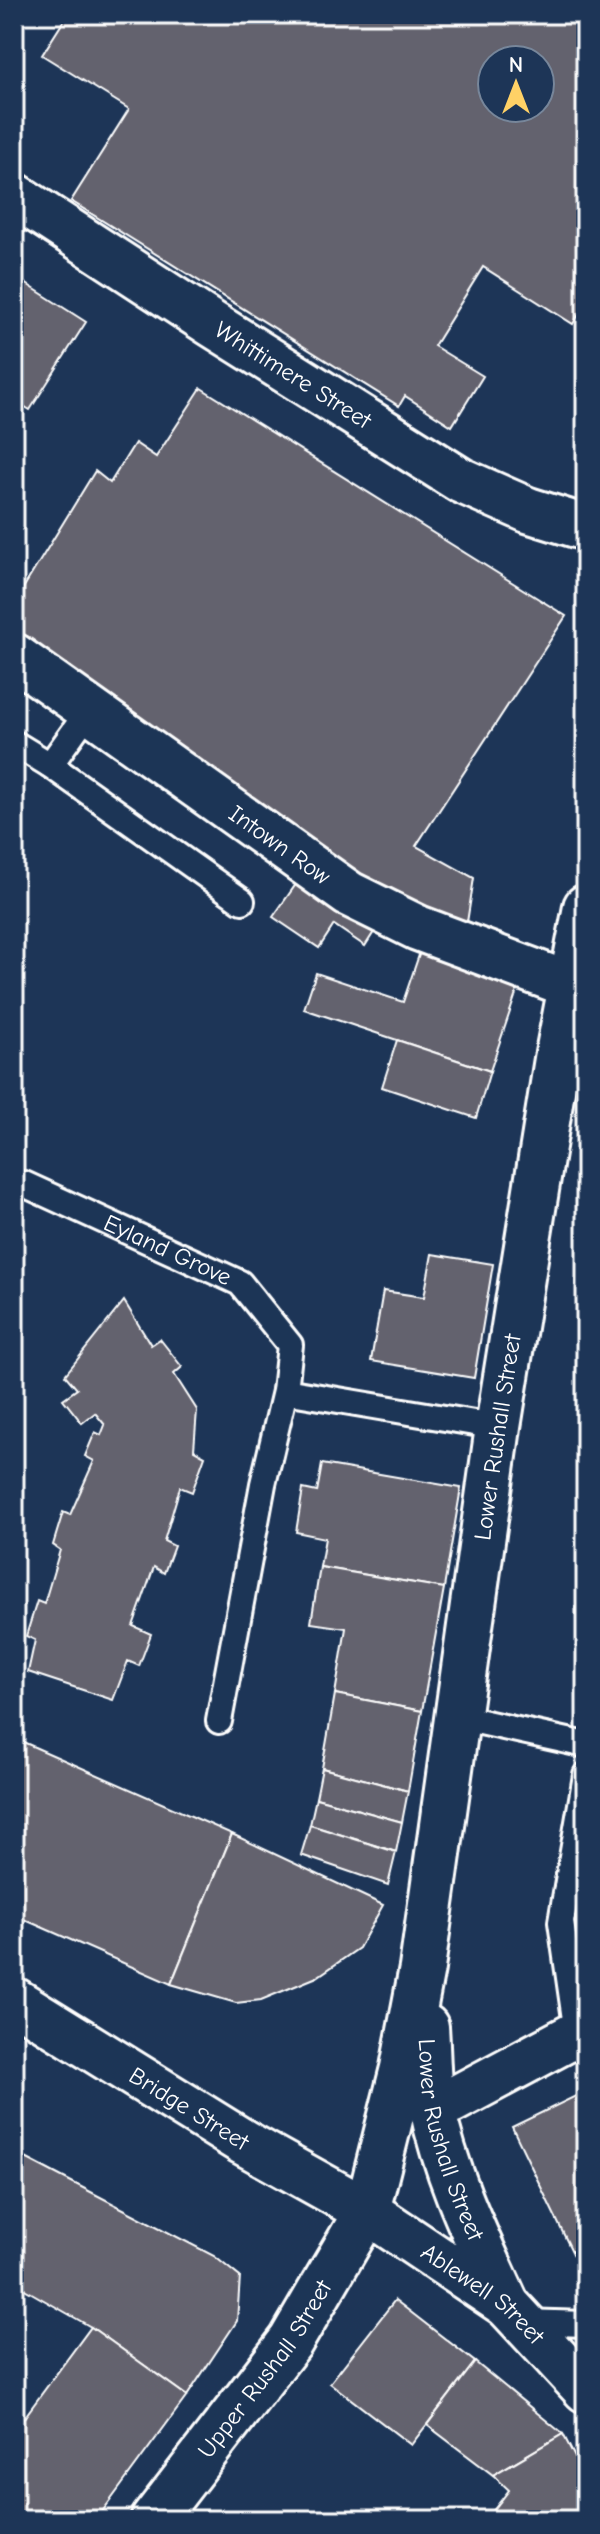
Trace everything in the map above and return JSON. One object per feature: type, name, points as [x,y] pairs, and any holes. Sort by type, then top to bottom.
[{"type":"street","name":"Whittimere Street","points":[[14,195],[460,480],[528,510],[586,528]]},
{"type":"street","name":"Intown Row","points":[[14,656],[349,894],[418,928],[570,985]]},
{"type":"street","name":"Lower Rushall Street","points":[[367,2211],[403,2068],[422,1968],[498,1427],[570,985],[586,907]]},
{"type":"street","name":"Lower Rushall Street","points":[[422,1968],[431,2105],[444,2154],[515,2313]]},
{"type":"street","name":"Bridge Street","points":[[14,2000],[243,2142],[367,2211]]},
{"type":"street","points":[[431,2105],[451,2101],[582,2031]]},
{"type":"street","name":"Ablewell Street","points":[[367,2211],[515,2313],[586,2390]]},
{"type":"street","name":"Upper Rushall Street","points":[[155,2519],[291,2341],[367,2211]]},
{"type":"lane","points":[[50,765],[90,709]]},
{"type":"lane","points":[[14,743],[50,765],[242,901]]},
{"type":"lane","name":"Eyland Grove","points":[[24,1184],[240,1283],[290,1345],[285,1391],[263,1484],[219,1721]]},
{"type":"lane","points":[[285,1391],[498,1427]]},
{"type":"lane","points":[[458,1717],[586,1745]]},
{"type":"lane","points":[[582,2031],[561,1922],[586,1775]]},
{"type":"lane","points":[[515,2313],[586,2324]]},
{"type":"building","points":[[68,14],[586,14],[586,303],[573,324],[483,267],[434,346],[483,376],[452,426],[405,396],[399,406],[71,201],[129,109],[42,55]]},
{"type":"building","points":[[14,276],[86,322],[30,410],[14,400]]},
{"type":"building","points":[[201,388],[566,616],[416,846],[474,878],[465,935],[370,896],[14,648],[14,603],[95,471],[110,483],[135,443],[156,457]]},
{"type":"building","points":[[299,880],[374,932],[365,946],[334,925],[319,948],[273,917]]},
{"type":"building","points":[[420,952],[519,985],[490,1071],[304,1009],[316,973],[403,1002]]},
{"type":"building","points":[[397,1040],[490,1071],[476,1118],[382,1087]]},
{"type":"building","points":[[432,1254],[493,1264],[474,1378],[371,1361],[383,1291],[424,1297]]},
{"type":"building","points":[[124,1301],[151,1345],[160,1339],[182,1367],[174,1374],[197,1410],[194,1450],[205,1456],[192,1492],[180,1487],[164,1541],[174,1546],[164,1573],[154,1567],[133,1626],[151,1634],[139,1666],[128,1661],[113,1700],[28,1672],[35,1640],[26,1636],[37,1601],[44,1604],[60,1550],[53,1545],[63,1512],[70,1515],[94,1461],[85,1456],[95,1432],[101,1435],[105,1425],[95,1413],[82,1423],[63,1399],[77,1389],[65,1375]]},
{"type":"building","points":[[322,1464],[461,1488],[444,1588],[320,1567],[325,1538],[296,1532],[303,1489],[317,1492]]},
{"type":"building","points":[[320,1567],[444,1588],[422,1711],[335,1694],[346,1628],[311,1623]]},
{"type":"building","points":[[335,1694],[422,1711],[408,1791],[322,1768]]},
{"type":"building","points":[[14,1699],[22,1704],[14,1717]]},
{"type":"building","points":[[14,1738],[232,1834],[171,1984],[14,1915]]},
{"type":"building","points":[[322,1768],[408,1791],[402,1822],[316,1798]]},
{"type":"building","points":[[316,1798],[402,1822],[396,1852],[310,1825]]},
{"type":"building","points":[[310,1825],[396,1852],[388,1885],[301,1855]]},
{"type":"building","points":[[232,1834],[383,1905],[359,1948],[317,1977],[261,2000],[236,2003],[171,1984]]},
{"type":"building","points":[[586,2091],[586,2261],[578,2264],[512,2127]]},
{"type":"building","points":[[14,2152],[214,2256],[240,2277],[237,2321],[187,2396],[91,2327],[14,2283]]},
{"type":"building","points":[[395,2300],[475,2362],[411,2445],[330,2383]]},
{"type":"building","points":[[91,2327],[187,2396],[96,2520],[14,2520],[14,2424],[18,2426]]},
{"type":"building","points":[[475,2362],[563,2434],[493,2475],[427,2425]]},
{"type":"building","points":[[563,2434],[586,2479],[586,2520],[486,2520],[509,2490],[493,2475]]}]
